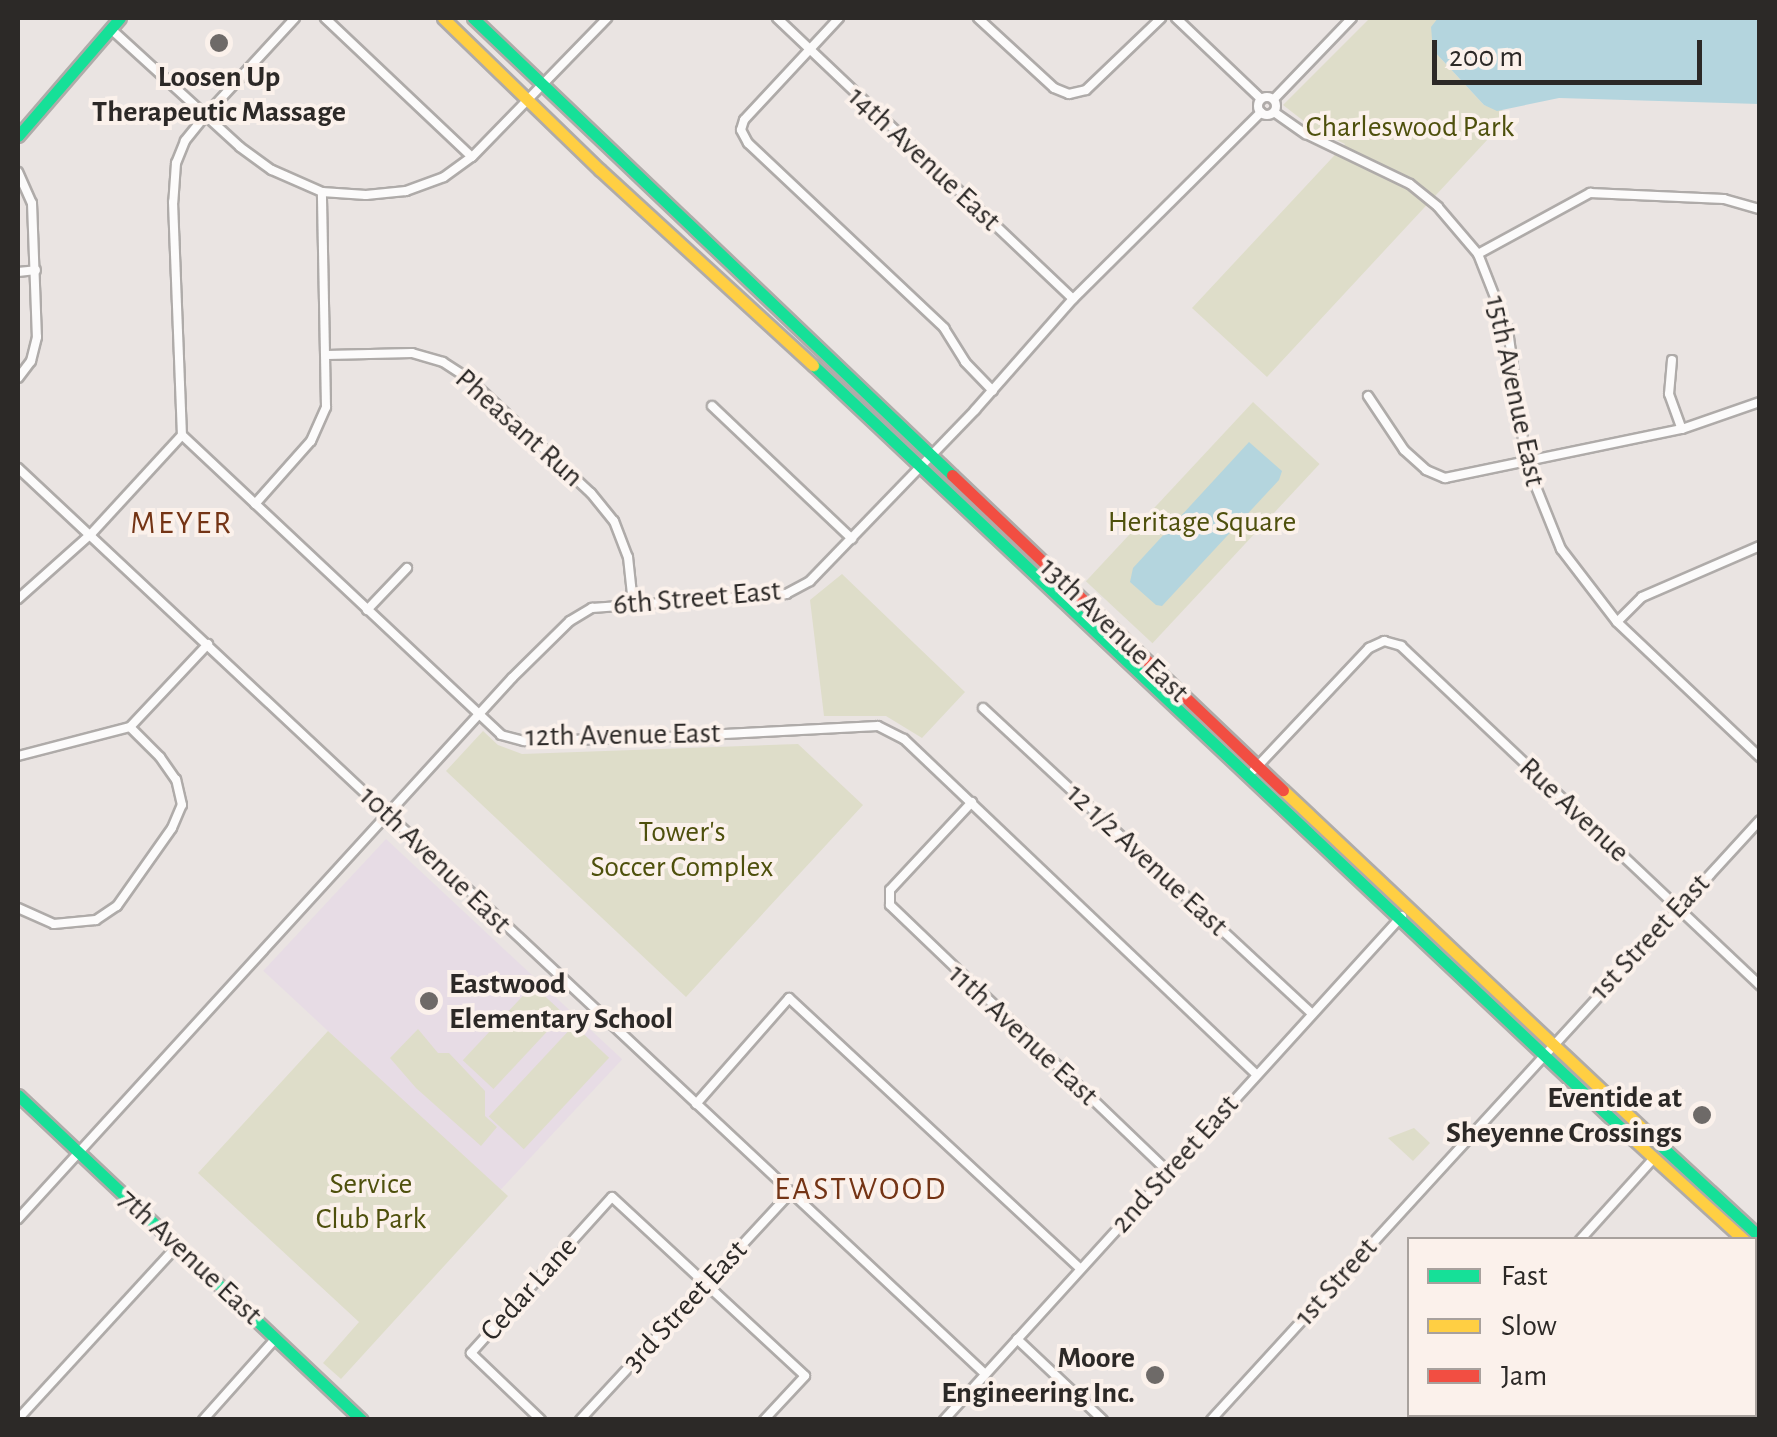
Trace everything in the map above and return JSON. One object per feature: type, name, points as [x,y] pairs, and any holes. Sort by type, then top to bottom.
[{"type":"main road","points":[[18,136],[120,18]]},
{"type":"main road","points":[[112,30],[131,18]]},
{"type":"main road","name":"13th Avenue East","points":[[444,18],[1546,1050],[1760,1237]]},
{"type":"main road","name":"13th Avenue East","points":[[473,18],[931,456],[1252,772]]},
{"type":"main road","points":[[1546,1050],[1741,1237]]},
{"type":"main road","name":"7th Avenue East","points":[[18,1095],[362,1420]]},
{"type":"street","points":[[18,599],[90,534],[182,435],[172,192],[185,141],[295,18]]},
{"type":"street","points":[[324,18],[472,157]]},
{"type":"street","points":[[112,30],[272,170],[322,192],[366,195],[406,190],[444,177],[472,157],[608,18]]},
{"type":"street","name":"14th Avenue East","points":[[777,18],[1072,299]]},
{"type":"street","points":[[839,18],[744,120],[742,130],[748,143],[944,328],[965,362],[993,390]]},
{"type":"street","points":[[978,18],[1054,88],[1074,93],[1094,84],[1161,18]]},
{"type":"street","points":[[1176,18],[1261,99],[1274,99]]},
{"type":"street","points":[[1261,99],[1261,112],[1274,112],[1274,99],[1352,18]]},
{"type":"street","name":"6th Street East","points":[[18,1219],[478,714],[570,621],[592,608],[786,594],[810,581],[993,390],[1072,299],[1261,112]]},
{"type":"street","name":"15th Avenue East","points":[[1274,112],[1306,134],[1410,184],[1438,207],[1478,254],[1508,330],[1526,462],[1561,549],[1617,622],[1760,758]]},
{"type":"street","points":[[18,172],[32,203],[36,270],[36,349],[18,378]]},
{"type":"street","points":[[255,504],[301,453],[323,420],[327,355],[320,226],[322,192]]},
{"type":"street","points":[[1478,254],[1590,192],[1724,199],[1760,209]]},
{"type":"street","points":[[18,272],[36,270]]},
{"type":"street","name":"Pheasant Run","points":[[327,355],[412,352],[443,362],[469,380],[591,493],[614,521],[628,557],[634,604]]},
{"type":"street","points":[[1672,360],[1669,394],[1682,429]]},
{"type":"street","points":[[1368,396],[1404,450],[1426,470],[1445,478],[1682,429],[1760,402]]},
{"type":"street","points":[[712,406],[852,539]]},
{"type":"street","name":"12th Avenue East","points":[[182,435],[502,735],[524,740],[878,726],[904,739],[1255,1073]]},
{"type":"street","name":"10th Avenue East","points":[[18,468],[985,1374]]},
{"type":"street","points":[[1617,622],[1642,596],[1760,546]]},
{"type":"street","points":[[367,610],[407,568]]},
{"type":"street","name":"Rue Avenue","points":[[1252,772],[1369,648],[1384,641],[1401,646],[1760,986]]},
{"type":"street","points":[[18,756],[130,727],[208,644]]},
{"type":"street","name":"12 1/2 Avenue East","points":[[983,708],[1311,1013]]},
{"type":"street","points":[[18,908],[54,924],[82,922],[117,906],[172,828],[182,805],[176,780],[160,756],[130,727]]},
{"type":"street","name":"11th Avenue East","points":[[972,802],[890,890],[890,905],[1170,1173]]},
{"type":"street","name":"1st Street East","points":[[1546,1050],[1760,820]]},
{"type":"street","name":"2nd Street East","points":[[944,1420],[1403,914]]},
{"type":"street","points":[[696,1104],[789,998],[1081,1269]]},
{"type":"street","name":"1st Street","points":[[1211,1420],[1546,1050]]},
{"type":"street","points":[[1583,1237],[1655,1157]]},
{"type":"street","name":"3rd Street East","points":[[580,1420],[790,1193]]},
{"type":"street","name":"Cedar Lane","points":[[541,1420],[470,1353],[612,1197],[706,1284]]},
{"type":"street","points":[[18,1419],[177,1246]]},
{"type":"street","points":[[706,1284],[805,1376],[764,1420]]},
{"type":"street","points":[[203,1420],[276,1338]]},
{"type":"street","points":[[1018,1338],[1103,1420]]},
{"type":"shaded area","name":"Eastwood Elementary School","points":[[386,839],[622,1059],[499,1191],[263,971]]},
{"type":"green space","name":"Charleswood Park","points":[[1370,18],[1438,18],[1433,50],[1484,105],[1504,111],[1510,129],[1488,139],[1267,377],[1192,308],[1345,144],[1314,129],[1283,105]]},
{"type":"green space","name":"Heritage Square","points":[[1253,402],[1320,464],[1152,643],[1086,581]]},
{"type":"green space","points":[[842,574],[965,692],[922,738],[886,716],[824,716],[810,600]]},
{"type":"green space","name":"Tower's Soccer Complex","points":[[483,731],[498,745],[522,754],[798,744],[863,805],[686,997],[446,771]]},
{"type":"green space","points":[[533,985],[564,1014],[493,1089],[463,1060]]},
{"type":"green space","points":[[574,1025],[609,1058],[524,1149],[489,1116]]},
{"type":"green space","points":[[418,1029],[438,1053],[449,1053],[485,1091],[485,1116],[497,1127],[481,1146],[416,1088],[390,1058]]},
{"type":"green space","name":"Service Club Park","points":[[328,1031],[508,1196],[341,1379],[323,1363],[359,1322],[198,1173]]},
{"type":"green space","points":[[1414,1128],[1430,1143],[1413,1161],[1388,1138]]},
{"type":"water","points":[[1438,18],[1759,18],[1759,104],[1559,98],[1497,111],[1484,105],[1433,50],[1431,27]]},
{"type":"water","points":[[1249,442],[1282,471],[1279,480],[1162,606],[1156,605],[1130,582],[1133,568]]},
{"type":"traffic: fast","points":[[18,136],[120,18]]},
{"type":"traffic: fast","points":[[473,18],[952,475]]},
{"type":"traffic: fast","points":[[813,365],[1633,1139]]},
{"type":"traffic: fast","points":[[18,1095],[362,1420]]},
{"type":"traffic: fast","points":[[1658,1143],[1760,1237]]},
{"type":"traffic: slow","points":[[443,18],[600,170],[813,365]]},
{"type":"traffic: slow","points":[[1283,790],[1658,1143]]},
{"type":"traffic: slow","points":[[1633,1139],[1741,1237]]},
{"type":"traffic: jam","points":[[952,475],[1283,790]]},
{"type":"place","name":"Loosen Up Therapeutic Massage","points":[[219,43]]},
{"type":"place","name":"Eastwood Elementary School","points":[[429,1001]]},
{"type":"place","name":"Eventide at Sheyenne Crossings","points":[[1702,1115]]},
{"type":"place","name":"Moore Engineering Inc.","points":[[1155,1375]]},
{"type":"district","name":"MEYER","points":[[182,523]]},
{"type":"district","name":"EASTWOOD","points":[[861,1189]]}]
